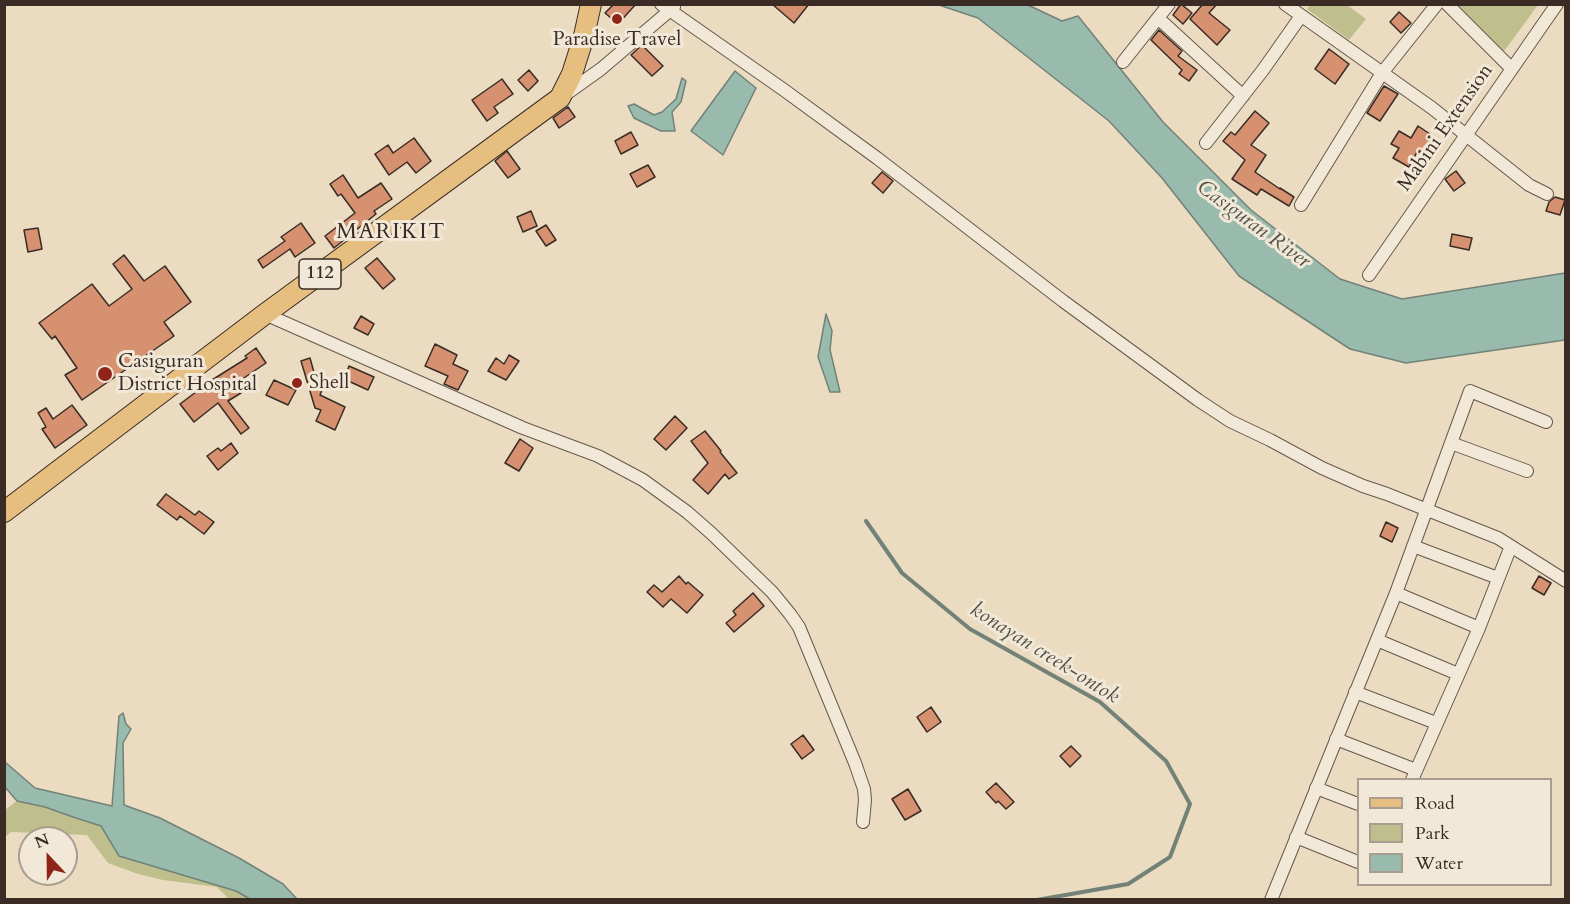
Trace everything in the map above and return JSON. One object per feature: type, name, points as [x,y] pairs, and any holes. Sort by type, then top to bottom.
[{"type":"main road","name":"112","points":[[4,512],[265,314],[560,98],[572,74],[591,4]]},
{"type":"street","points":[[1123,62],[1169,4]]},
{"type":"street","points":[[1285,4],[1431,108],[1529,185],[1547,194]]},
{"type":"street","points":[[1301,205],[1382,73],[1437,4]]},
{"type":"street","points":[[1448,4],[1512,69]]},
{"type":"street","name":"Mabini Extension","points":[[1369,275],[1557,4]]},
{"type":"street","points":[[560,98],[601,69],[669,7],[877,158],[1063,301],[1230,421],[1322,468],[1363,486],[1498,538],[1566,581]]},
{"type":"street","points":[[1206,143],[1301,16]]},
{"type":"street","points":[[1158,18],[1243,96]]},
{"type":"street","points":[[265,314],[523,428],[598,456],[643,480],[687,512],[771,592],[799,627],[862,783],[865,800],[863,822]]},
{"type":"street","points":[[1271,900],[1396,593],[1470,391],[1546,422]]},
{"type":"street","points":[[1451,443],[1527,471]]},
{"type":"street","points":[[1413,546],[1498,578]]},
{"type":"street","points":[[1336,739],[1414,775],[1479,628],[1511,546]]},
{"type":"street","points":[[1396,593],[1479,628]]},
{"type":"street","points":[[1377,640],[1458,674]]},
{"type":"street","points":[[1355,693],[1436,723]]},
{"type":"street","points":[[1316,788],[1357,803]]},
{"type":"street","points":[[1296,837],[1357,861]]},
{"type":"green space","points":[[1311,4],[1347,5],[1366,19],[1349,40],[1307,9]]},
{"type":"green space","points":[[1457,5],[1538,5],[1502,54]]},
{"type":"green space","points":[[17,801],[45,807],[101,826],[119,856],[236,891],[250,899],[229,899],[217,887],[163,880],[108,863],[87,835],[78,835],[78,826],[18,826],[18,832],[11,832],[5,837],[5,810]]},
{"type":"water","name":"Casiguran River","points":[[939,5],[1028,5],[1062,21],[1078,16],[1163,122],[1251,210],[1340,279],[1402,299],[1565,273],[1565,340],[1406,363],[1350,349],[1239,276],[1162,178],[1109,121],[978,18]]},
{"type":"water","points":[[735,71],[756,88],[723,155],[691,131]]},
{"type":"water","points":[[682,78],[686,81],[681,102],[672,112],[675,131],[661,131],[634,118],[628,106],[634,104],[654,115],[662,112],[676,99]]},
{"type":"water","points":[[826,314],[832,331],[830,350],[840,392],[830,392],[818,357]]},
{"type":"water","points":[[123,713],[126,724],[131,729],[123,743],[124,805],[160,818],[239,858],[283,884],[297,899],[250,899],[236,891],[119,856],[101,826],[45,807],[17,801],[5,787],[5,762],[35,788],[112,806],[119,716]]},
{"type":"building","name":"Paradise Travel","points":[[614,4],[636,4],[618,24],[605,13]]},
{"type":"building","points":[[772,4],[809,4],[794,23]]},
{"type":"building","points":[[1181,4],[1192,13],[1183,24],[1173,15]]},
{"type":"building","points":[[1203,4],[1217,4],[1209,13],[1230,30],[1217,45],[1190,19]]},
{"type":"building","points":[[1399,12],[1411,23],[1401,33],[1390,22]]},
{"type":"building","points":[[1159,30],[1182,51],[1178,56],[1197,70],[1189,81],[1179,74],[1182,70],[1151,40]]},
{"type":"building","points":[[642,45],[663,66],[652,76],[631,55]]},
{"type":"building","points":[[1329,49],[1349,64],[1335,84],[1315,69]]},
{"type":"building","points":[[529,70],[538,81],[528,91],[518,80]]},
{"type":"building","points":[[502,79],[513,94],[494,107],[498,113],[487,121],[472,100]]},
{"type":"building","points":[[1384,86],[1398,94],[1380,121],[1367,113]]},
{"type":"building","points":[[568,107],[575,117],[559,128],[553,118]]},
{"type":"building","points":[[1255,111],[1269,123],[1251,145],[1266,155],[1255,172],[1294,197],[1289,206],[1261,189],[1257,195],[1232,179],[1245,160],[1223,141],[1231,132],[1235,135]]},
{"type":"building","points":[[1418,126],[1430,134],[1427,139],[1432,142],[1425,156],[1417,152],[1409,167],[1393,158],[1399,148],[1391,144],[1399,131],[1411,138]]},
{"type":"building","points":[[631,132],[638,145],[621,154],[615,141]]},
{"type":"building","points":[[414,138],[431,161],[416,173],[407,162],[389,175],[375,154],[388,145],[393,153]]},
{"type":"building","points":[[507,151],[520,169],[508,178],[495,161]]},
{"type":"building","points":[[648,165],[655,177],[637,187],[630,174]]},
{"type":"building","points":[[1456,171],[1465,183],[1454,191],[1445,179]]},
{"type":"building","points":[[882,172],[893,181],[883,193],[872,183]]},
{"type":"building","points":[[343,175],[358,198],[381,183],[392,199],[374,211],[376,214],[334,248],[325,236],[355,213],[341,194],[338,196],[330,184]]},
{"type":"building","points":[[1555,197],[1565,200],[1560,215],[1546,211],[1549,202]]},
{"type":"building","points":[[531,211],[537,226],[523,232],[517,217]]},
{"type":"building","points":[[301,223],[315,243],[295,257],[290,249],[263,268],[258,260],[285,241],[281,237]]},
{"type":"building","points":[[546,225],[556,240],[546,246],[536,231]]},
{"type":"building","points":[[38,228],[42,249],[28,252],[24,230]]},
{"type":"building","points":[[1452,234],[1472,238],[1469,250],[1450,246]]},
{"type":"building","points":[[124,255],[144,281],[165,266],[191,302],[164,322],[174,336],[82,400],[65,375],[77,368],[55,336],[52,339],[39,323],[92,284],[109,306],[132,289],[113,264]]},
{"type":"building","points":[[377,258],[395,279],[383,289],[365,268]]},
{"type":"building","points":[[361,316],[374,324],[368,335],[354,328]]},
{"type":"building","points":[[435,344],[457,355],[453,364],[468,371],[458,390],[444,384],[448,376],[425,366]]},
{"type":"building","points":[[256,348],[266,363],[235,384],[241,393],[228,401],[249,428],[241,434],[218,403],[194,422],[180,404],[247,358],[245,356]]},
{"type":"building","points":[[509,355],[519,361],[506,380],[488,371],[496,358],[504,364]]},
{"type":"building","points":[[310,358],[315,376],[326,380],[320,395],[345,407],[335,430],[316,421],[321,410],[315,408],[301,361]]},
{"type":"building","points":[[349,366],[374,377],[368,390],[344,379]]},
{"type":"building","points":[[274,380],[296,390],[288,405],[266,395]]},
{"type":"building","points":[[72,405],[87,425],[55,448],[42,429],[46,427],[38,413],[46,408],[53,419]]},
{"type":"building","points":[[675,416],[687,428],[666,450],[654,439]]},
{"type":"building","points":[[705,431],[737,473],[729,479],[725,474],[708,494],[693,480],[708,463],[691,441]]},
{"type":"building","points":[[520,439],[533,448],[519,471],[505,463]]},
{"type":"building","points":[[231,443],[238,453],[218,470],[207,456],[218,448],[221,451]]},
{"type":"building","points":[[166,494],[195,515],[199,511],[214,522],[204,534],[180,516],[177,520],[157,505]]},
{"type":"building","points":[[1386,522],[1398,528],[1392,542],[1380,536]]},
{"type":"building","points":[[679,576],[686,584],[688,582],[703,595],[687,613],[671,599],[663,607],[647,592],[654,585],[662,592]]},
{"type":"building","points":[[1539,576],[1551,583],[1544,595],[1532,588]]},
{"type":"building","points":[[753,593],[764,606],[734,632],[726,623],[736,615],[733,611]]},
{"type":"building","points":[[931,707],[941,722],[927,732],[917,717]]},
{"type":"building","points":[[803,735],[814,750],[802,759],[791,744]]},
{"type":"building","points":[[1071,746],[1081,756],[1070,767],[1060,756]]},
{"type":"building","points":[[996,783],[1014,802],[1006,809],[998,801],[996,803],[986,792]]},
{"type":"building","points":[[908,789],[921,811],[905,820],[892,799]]},
{"type":"waterway","name":"konayan creek-ontok","points":[[866,521],[902,573],[970,629],[1100,702],[1166,761],[1190,804],[1170,857],[1128,884],[1037,900]]},
{"type":"place","name":"Paradise Travel","points":[[617,19]]},
{"type":"place","name":"Casiguran District Hospital","points":[[105,374]]},
{"type":"place","name":"Shell","points":[[297,383]]},
{"type":"district","name":"MARIKIT","points":[[391,233]]}]
